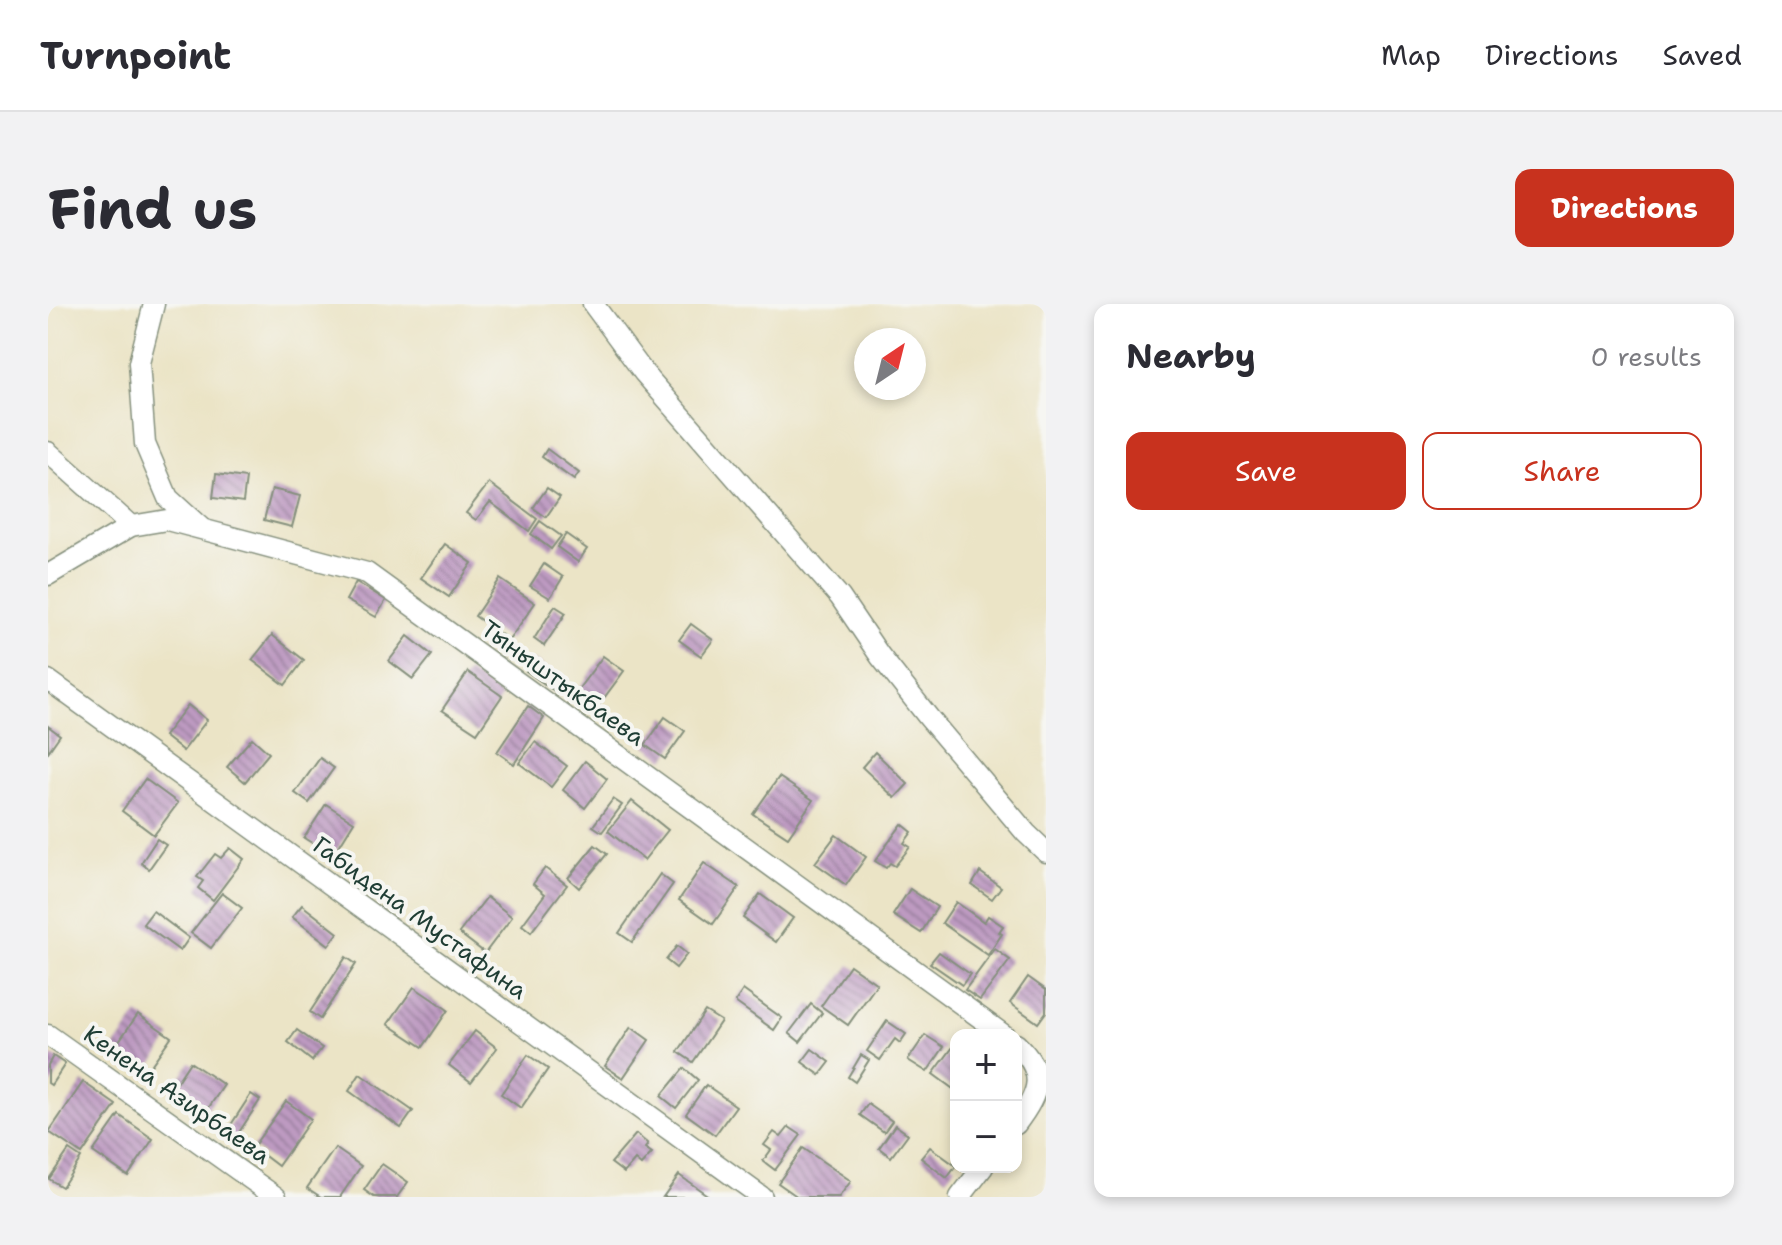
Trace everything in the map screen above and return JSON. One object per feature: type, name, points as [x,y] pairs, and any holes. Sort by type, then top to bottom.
[{"type":"street","points":[[154,304],[139,363],[145,444],[168,498],[202,529]]},
{"type":"street","points":[[593,304],[644,373],[840,597],[880,656],[929,718],[1017,823],[1046,852]]},
{"type":"street","points":[[48,452],[131,526]]},
{"type":"street","name":"Тыныштыкбаева","points":[[48,575],[131,526],[167,520],[367,573],[996,1029]]},
{"type":"street","name":"Габидена Мустафина","points":[[48,680],[762,1197]]},
{"type":"street","name":"Кенена Азирбаева","points":[[48,1035],[276,1197]]},
{"type":"street","points":[[1022,1048],[1029,1053],[1044,1076],[1033,1101],[1022,1116]]},
{"type":"street","points":[[960,1197],[978,1173]]},
{"type":"building","points":[[547,449],[579,473],[574,480],[542,457]]},
{"type":"building","points":[[216,474],[246,478],[243,502],[213,498]]},
{"type":"building","points":[[489,483],[537,519],[529,531],[490,502],[476,520],[466,513]]},
{"type":"building","points":[[547,488],[560,497],[546,517],[533,508]]},
{"type":"building","points":[[272,489],[300,496],[292,527],[264,520]]},
{"type":"building","points":[[540,521],[561,536],[551,549],[531,534]]},
{"type":"building","points":[[566,534],[587,549],[578,562],[557,547]]},
{"type":"building","points":[[445,544],[472,563],[449,597],[421,578]]},
{"type":"building","points":[[544,564],[563,577],[550,598],[530,586]]},
{"type":"building","points":[[500,579],[535,603],[509,640],[475,616]]},
{"type":"building","points":[[356,582],[386,600],[376,617],[346,600]]},
{"type":"building","points":[[555,606],[566,613],[544,646],[534,639]]},
{"type":"building","points":[[691,624],[713,640],[701,656],[679,640]]},
{"type":"building","points":[[272,635],[304,660],[285,685],[252,660]]},
{"type":"building","points":[[408,636],[432,655],[413,679],[389,661]]},
{"type":"building","points":[[603,656],[624,671],[598,706],[577,691]]},
{"type":"building","points":[[534,660],[563,681],[556,692],[526,671]]},
{"type":"building","points":[[468,672],[502,696],[477,733],[442,710]]},
{"type":"building","points":[[188,705],[207,720],[183,751],[164,736]]},
{"type":"building","points":[[528,706],[544,718],[514,764],[497,752]]},
{"type":"building","points":[[665,717],[685,731],[665,759],[645,745]]},
{"type":"building","points":[[48,726],[60,735],[48,752]]},
{"type":"building","points":[[252,738],[269,753],[245,782],[227,767]]},
{"type":"building","points":[[535,742],[567,766],[551,787],[519,763]]},
{"type":"building","points":[[875,752],[908,784],[895,798],[862,767]]},
{"type":"building","points":[[320,758],[334,768],[309,803],[295,793]]},
{"type":"building","points":[[585,761],[607,779],[585,808],[563,790]]},
{"type":"building","points":[[779,777],[813,800],[788,837],[753,814]]},
{"type":"building","points":[[145,779],[178,803],[154,835],[122,811]]},
{"type":"building","points":[[613,799],[622,805],[602,832],[593,826]]},
{"type":"building","points":[[632,801],[668,830],[644,860],[608,831]]},
{"type":"building","points":[[326,804],[354,822],[333,856],[304,838]]},
{"type":"building","points":[[902,824],[912,832],[904,843],[910,847],[895,866],[890,863],[886,868],[875,861]]},
{"type":"building","points":[[836,835],[866,857],[846,885],[815,863]]},
{"type":"building","points":[[157,839],[166,845],[149,869],[141,863]]},
{"type":"building","points":[[595,845],[607,854],[579,888],[568,878]]},
{"type":"building","points":[[230,848],[244,859],[213,900],[198,888],[203,881],[197,877],[215,854],[221,858]]},
{"type":"building","points":[[704,863],[739,887],[713,924],[679,900]]},
{"type":"building","points":[[545,868],[567,885],[531,932],[522,925],[545,894],[533,884]]},
{"type":"building","points":[[980,872],[1001,887],[992,899],[972,885]]},
{"type":"building","points":[[660,874],[673,884],[632,942],[619,933]]},
{"type":"building","points":[[910,889],[937,907],[921,933],[893,915]]},
{"type":"building","points":[[222,893],[242,908],[211,948],[191,933]]},
{"type":"building","points":[[760,894],[793,918],[776,942],[743,918]]},
{"type":"building","points":[[487,897],[512,917],[485,953],[459,933]]},
{"type":"building","points":[[956,902],[984,922],[988,916],[1003,926],[999,932],[1002,934],[988,955],[942,923]]},
{"type":"building","points":[[302,905],[338,933],[329,945],[292,917]]},
{"type":"building","points":[[153,911],[189,938],[180,951],[143,924]]},
{"type":"building","points":[[677,946],[687,954],[676,968],[666,960]]},
{"type":"building","points":[[995,949],[1010,960],[980,1000],[965,990]]},
{"type":"building","points":[[939,952],[970,974],[962,985],[930,963]]},
{"type":"building","points":[[346,957],[356,964],[320,1019],[310,1012]]},
{"type":"building","points":[[850,965],[877,984],[848,1025],[821,1006]]},
{"type":"building","points":[[1028,977],[1046,990],[1046,1012],[1038,1023],[1010,1003]]},
{"type":"building","points":[[414,987],[448,1010],[423,1047],[388,1024]]},
{"type":"building","points":[[743,990],[782,1018],[774,1030],[735,1002]]},
{"type":"building","points":[[811,1004],[822,1013],[800,1042],[789,1033]]},
{"type":"building","points":[[705,1011],[721,1021],[693,1062],[678,1052]]},
{"type":"building","points":[[138,1014],[171,1037],[147,1071],[114,1048]]},
{"type":"building","points":[[887,1021],[906,1034],[900,1043],[895,1039],[880,1060],[867,1051]]},
{"type":"building","points":[[631,1027],[649,1040],[623,1078],[605,1066]]},
{"type":"building","points":[[297,1030],[322,1048],[312,1061],[288,1042]]},
{"type":"building","points":[[475,1031],[497,1048],[471,1082],[449,1065]]},
{"type":"building","points":[[925,1035],[944,1047],[927,1072],[908,1060]]},
{"type":"building","points":[[812,1049],[830,1062],[820,1075],[802,1062]]},
{"type":"building","points":[[950,1051],[950,1087],[933,1074]]},
{"type":"building","points":[[528,1055],[548,1069],[521,1108],[501,1094]]},
{"type":"building","points":[[861,1055],[869,1060],[855,1082],[848,1077]]},
{"type":"building","points":[[53,1056],[65,1064],[51,1085],[48,1083],[48,1065]]},
{"type":"building","points":[[190,1062],[224,1085],[205,1113],[172,1089]]},
{"type":"building","points":[[684,1068],[698,1080],[676,1108],[661,1096]]},
{"type":"building","points":[[360,1074],[413,1111],[401,1128],[349,1091]]},
{"type":"building","points":[[83,1082],[116,1105],[82,1154],[49,1132]]},
{"type":"building","points":[[706,1085],[736,1106],[715,1135],[686,1114]]},
{"type":"building","points":[[251,1094],[260,1100],[232,1143],[223,1137]]},
{"type":"building","points":[[286,1101],[311,1119],[278,1166],[253,1147]]},
{"type":"building","points":[[868,1104],[892,1121],[884,1132],[860,1115]]},
{"type":"building","points":[[119,1115],[153,1139],[128,1176],[93,1152]]},
{"type":"building","points":[[895,1125],[908,1134],[891,1157],[879,1148]]},
{"type":"building","points":[[789,1127],[801,1135],[775,1170],[763,1161],[771,1150],[764,1145],[774,1132],[781,1137]]},
{"type":"building","points":[[636,1134],[648,1144],[645,1148],[652,1153],[641,1165],[635,1160],[624,1173],[611,1163]]},
{"type":"building","points":[[930,1147],[950,1162],[951,1173],[947,1178],[921,1158]]},
{"type":"building","points":[[335,1148],[361,1166],[340,1197],[321,1197],[307,1188]]},
{"type":"building","points":[[803,1148],[851,1181],[839,1197],[798,1197],[778,1183]]},
{"type":"building","points":[[69,1150],[81,1158],[62,1187],[49,1179]]},
{"type":"building","points":[[382,1164],[408,1182],[397,1197],[374,1197],[364,1190]]},
{"type":"building","points":[[679,1175],[710,1197],[663,1197]]}]
